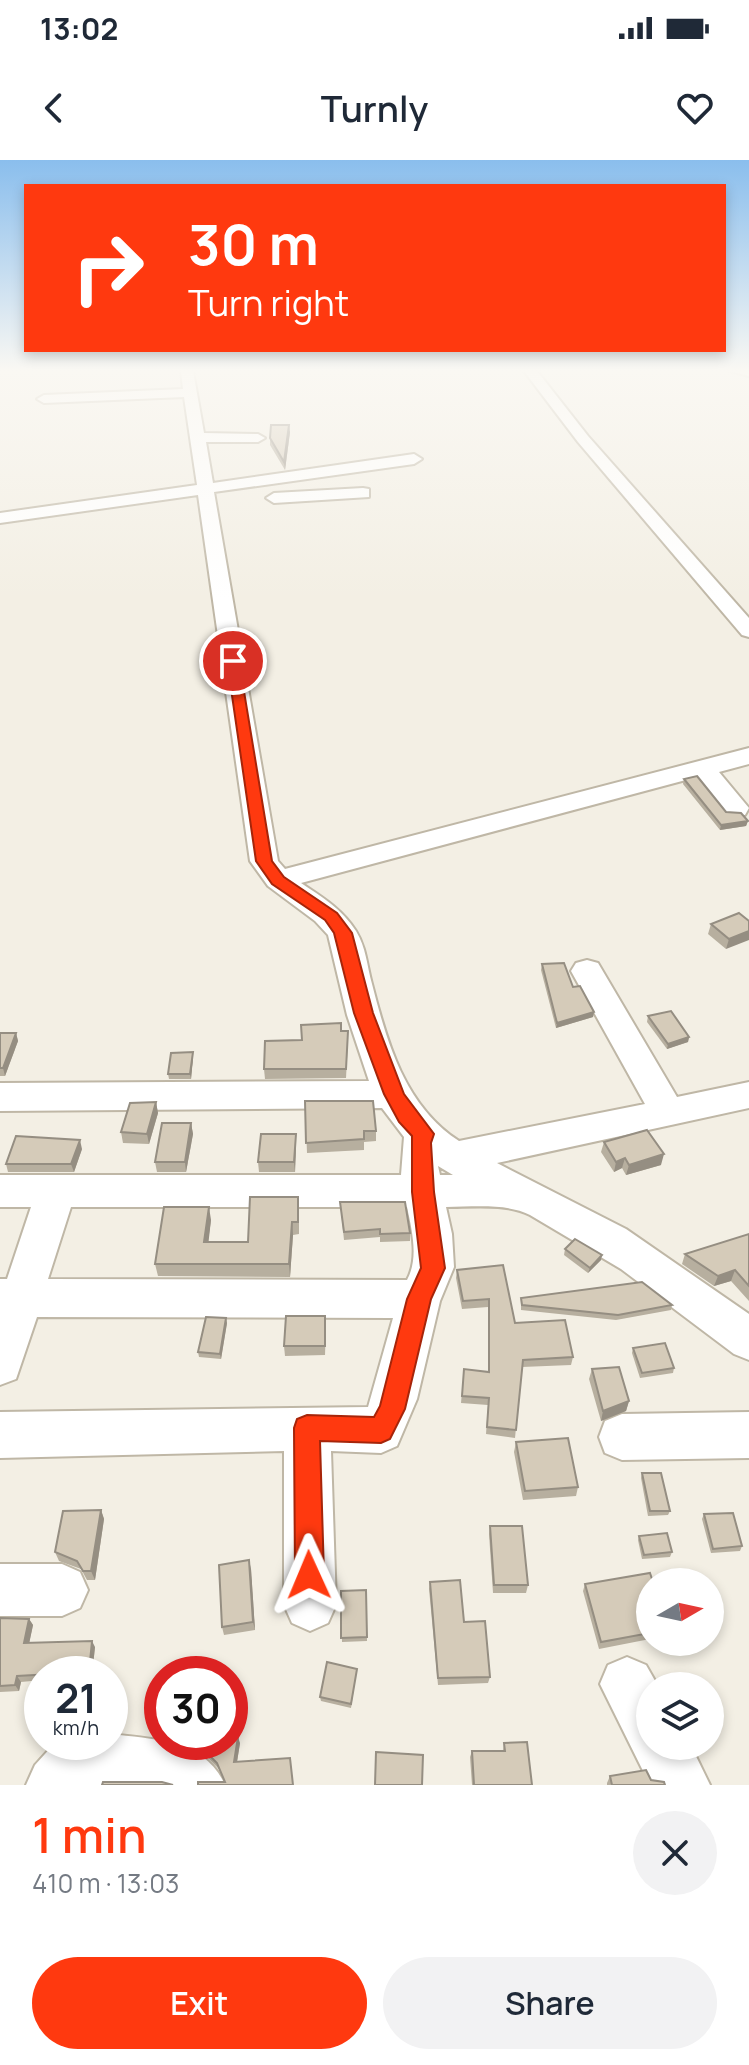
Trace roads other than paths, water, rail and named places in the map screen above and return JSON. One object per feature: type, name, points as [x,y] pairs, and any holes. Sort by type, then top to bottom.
[{"type":"street","points":[[198,447],[264,861],[278,880],[331,917],[343,933],[363,1013],[394,1094],[406,1116],[440,1145],[528,1197],[564,1213],[672,1281],[749,1340]]},
{"type":"street","points":[[590,447],[749,631]]},
{"type":"street","points":[[0,518],[205,495],[414,459]]},
{"type":"street","points":[[205,495],[363,493]]},
{"type":"street","points":[[278,880],[749,756]]},
{"type":"street","points":[[703,768],[736,809]]},
{"type":"street","points":[[587,971],[668,1113]]},
{"type":"street","points":[[0,1097],[394,1094]]},
{"type":"street","points":[[0,1435],[307,1428],[381,1430],[392,1409],[419,1299],[433,1268],[420,1143],[440,1145],[668,1113],[749,1095]]},
{"type":"street","points":[[0,1191],[491,1191],[528,1197]]},
{"type":"street","points":[[0,1364],[11,1298],[56,1192]]},
{"type":"street","points":[[11,1298],[419,1299]]},
{"type":"street","points":[[307,1428],[310,1605]]},
{"type":"street","points":[[622,1437],[749,1435]]},
{"type":"street","points":[[0,1590],[62,1590]]},
{"type":"street","points":[[55,1785],[74,1764],[91,1760],[170,1770],[184,1783],[196,1785]]},
{"type":"street","points":[[668,1760],[681,1785]]}]
